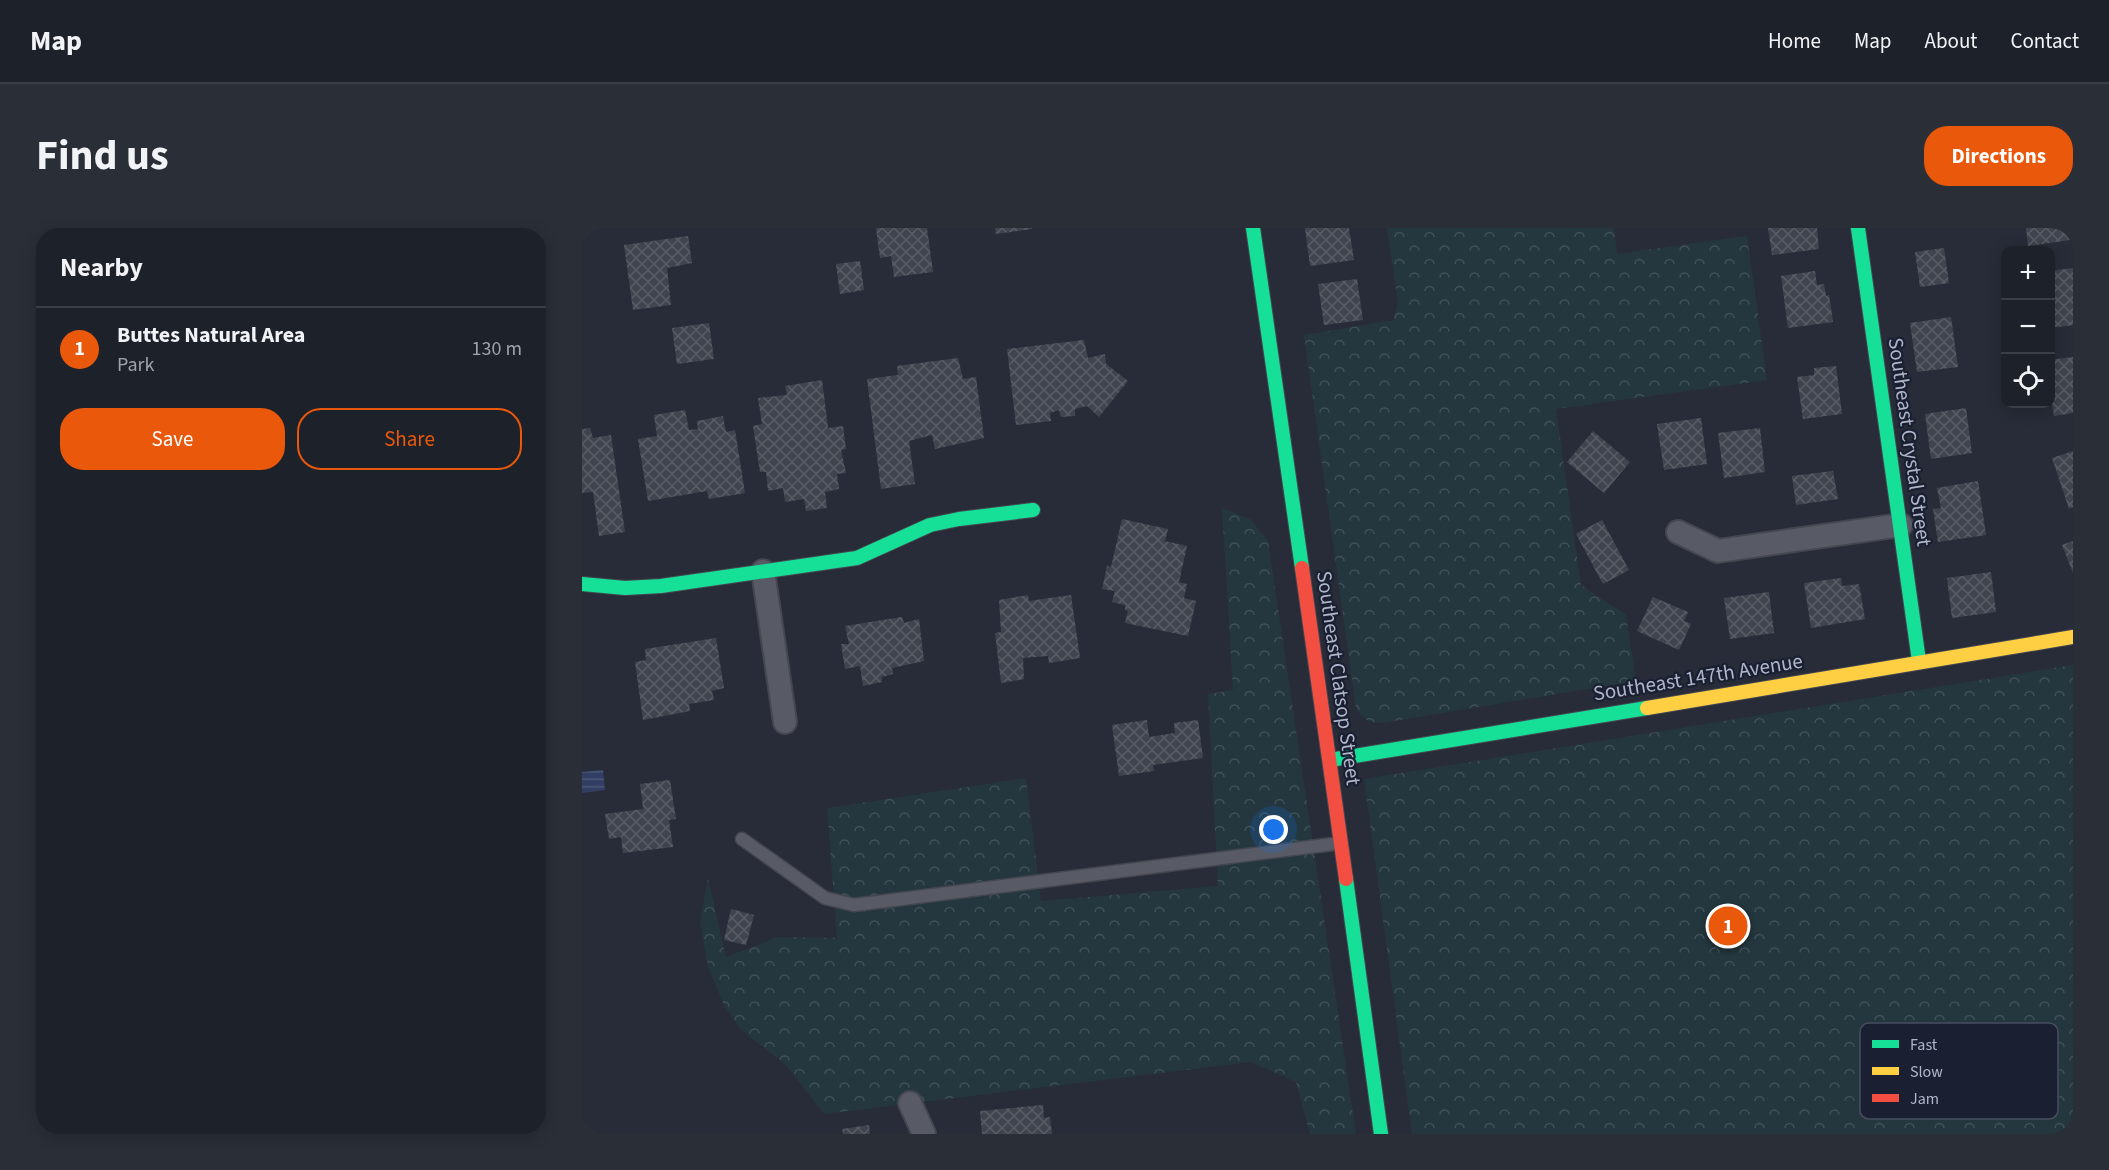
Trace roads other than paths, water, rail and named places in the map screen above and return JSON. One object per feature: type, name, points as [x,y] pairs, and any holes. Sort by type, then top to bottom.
[{"type":"street","name":"Southeast Clatsop Street","points":[[1253,228],[1330,760],[1381,1134]]},
{"type":"street","name":"Southeast Crystal Street","points":[[1858,228],[1919,661]]},
{"type":"street","points":[[582,584],[625,588],[661,586],[858,558],[875,553],[917,530],[943,522],[1033,510]]},
{"type":"street","points":[[1678,532],[1718,551],[1901,525]]},
{"type":"street","points":[[763,571],[785,722]]},
{"type":"street","name":"Southeast 147th Avenue","points":[[1330,760],[2073,637]]},
{"type":"street","points":[[910,1103],[924,1134]]},
{"type":"lane","points":[[742,839],[825,898],[854,905],[1341,843]]},
{"type":"water","points":[[603,770],[605,790],[582,793],[582,772]]},
{"type":"place","name":"Buttes Natural Area","points":[[1728,926]]}]
